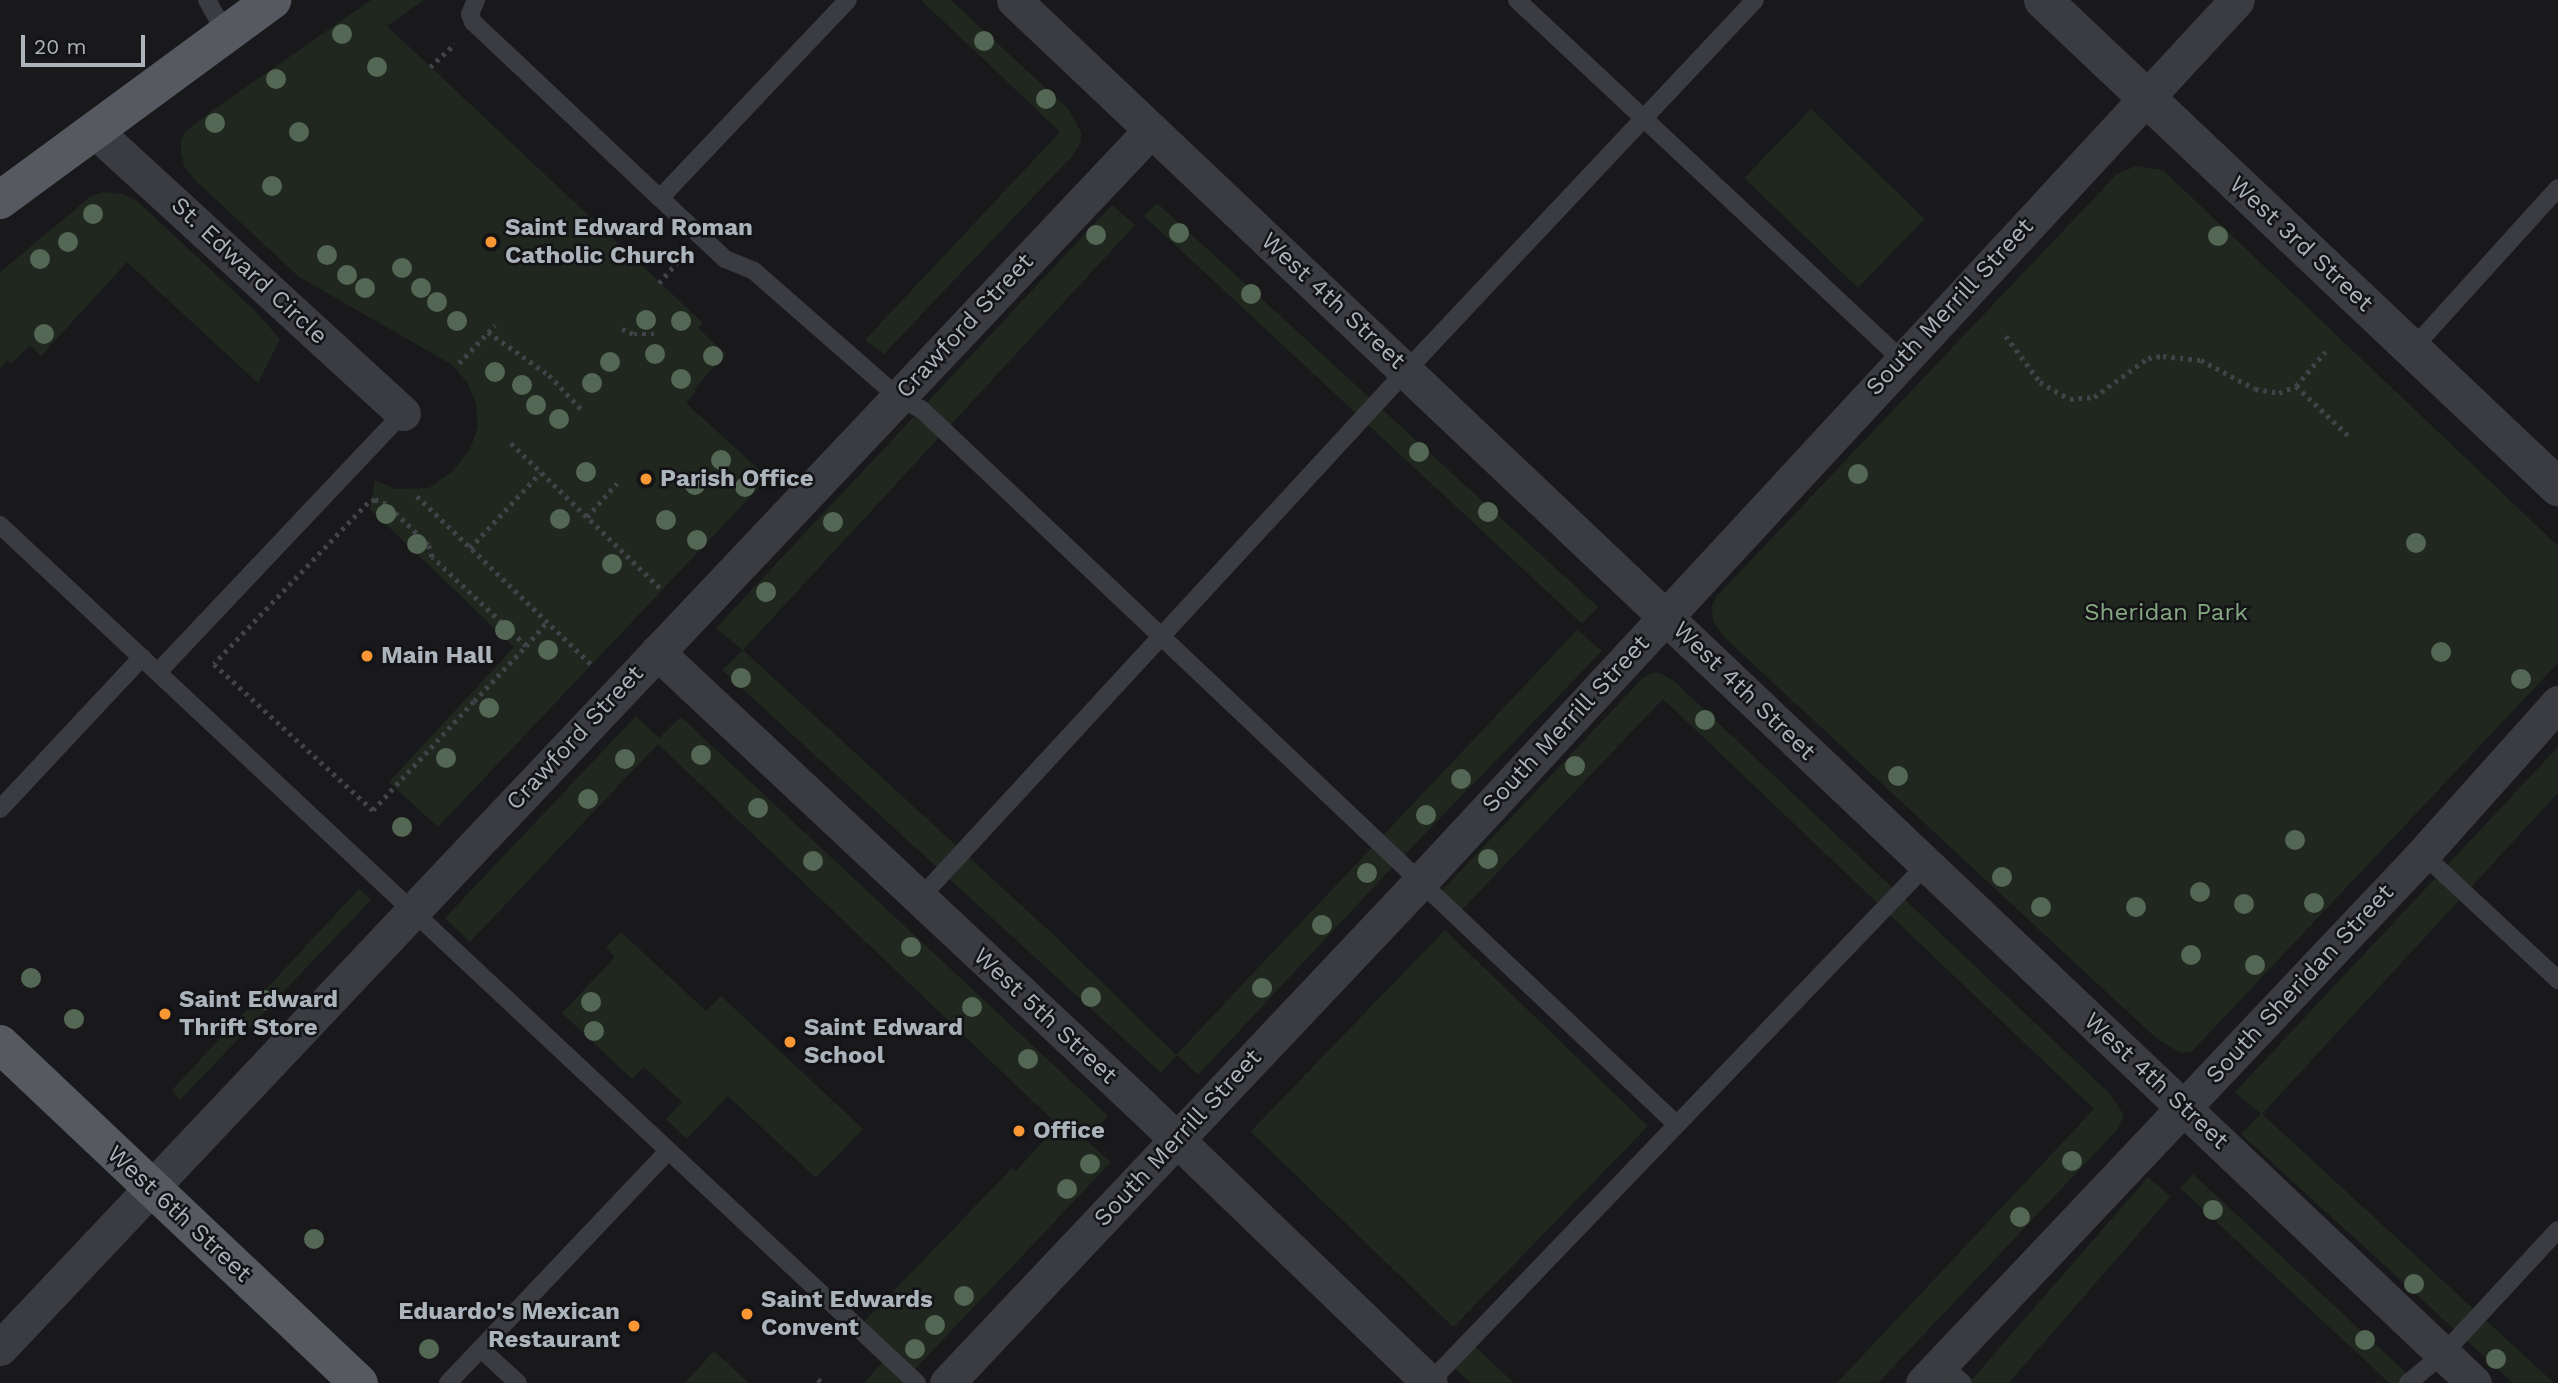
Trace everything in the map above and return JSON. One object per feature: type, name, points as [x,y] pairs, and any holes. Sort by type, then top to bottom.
[{"type":"main road","points":[[0,200],[94,130],[216,16],[272,0]]},
{"type":"main road","name":"West 6th Street","points":[[0,1044],[359,1383]]},
{"type":"street","name":"West 4th Street","points":[[1014,0],[2474,1383]]},
{"type":"street","name":"West 3rd Street","points":[[2043,0],[2558,487]]},
{"type":"street","name":"South Merrill Street","points":[[947,1383],[1422,880],[1901,359],[2237,0]]},
{"type":"street","name":"St. Edward Circle","points":[[94,130],[402,413]]},
{"type":"street","name":"Crawford Street","points":[[0,1348],[1151,130]]},
{"type":"street","name":"West 5th Street","points":[[657,652],[1177,1139],[1430,1383]]},
{"type":"street","name":"South Sheridan Street","points":[[1943,1376],[2184,1107],[2423,854],[2558,704]]},
{"type":"lane","points":[[475,0],[470,14],[473,22],[725,259],[754,271],[898,397],[928,415],[1422,880],[1675,1123]]},
{"type":"lane","points":[[660,198],[848,0]]},
{"type":"lane","points":[[1517,0],[1901,359]]},
{"type":"lane","points":[[920,898],[1406,371],[1755,0]]},
{"type":"lane","points":[[2413,348],[2558,188]]},
{"type":"lane","points":[[158,672],[402,413]]},
{"type":"lane","points":[[0,525],[917,1383]]},
{"type":"lane","points":[[0,809],[142,657]]},
{"type":"lane","points":[[2423,854],[2558,980]]},
{"type":"lane","points":[[1430,1383],[1675,1123],[1927,864]]},
{"type":"lane","points":[[448,1383],[668,1151]]},
{"type":"lane","points":[[2408,1383],[2443,1354],[2558,1230]]},
{"type":"lane","points":[[481,1349],[518,1383]]},
{"type":"path","points":[[459,363],[495,325]]},
{"type":"path","points":[[622,329],[634,334],[655,334]]},
{"type":"path","points":[[488,332],[549,375],[583,411]]},
{"type":"path","points":[[2006,336],[2040,382],[2070,399],[2094,397],[2148,358],[2163,356],[2201,360],[2264,393],[2279,393],[2296,386],[2325,352]]},
{"type":"path","points":[[2296,386],[2350,437]]},
{"type":"path","points":[[511,443],[662,590]]},
{"type":"path","points":[[470,548],[541,472]]},
{"type":"path","points":[[587,517],[617,483]]},
{"type":"path","points":[[417,496],[592,665]]},
{"type":"path","points":[[526,646],[432,557],[428,545],[386,504],[375,500],[368,503],[214,664],[373,810],[526,646],[547,622]]},
{"type":"green space","points":[[371,0],[424,0],[387,26],[703,323],[698,328],[726,354],[694,389],[696,391],[686,403],[768,478],[438,827],[389,782],[514,647],[370,509],[375,480],[395,489],[429,488],[453,471],[470,449],[478,427],[476,403],[467,382],[451,364],[299,277],[194,179],[184,166],[181,153],[181,141],[185,132]]},
{"type":"green space","points":[[921,0],[951,0],[1069,110],[1081,132],[1081,142],[1073,155],[884,354],[865,340],[1060,132]]},
{"type":"green space","points":[[1811,109],[1925,219],[1858,288],[1744,178]]},
{"type":"green space","name":"Sheridan Park","points":[[2136,166],[2163,170],[2558,546],[2558,663],[2198,1045],[2191,1052],[2181,1053],[2156,1038],[1724,637],[1713,621],[1712,606],[1716,597],[2117,174]]},
{"type":"green space","points":[[103,192],[123,194],[137,201],[254,310],[280,339],[258,383],[127,262],[41,356],[30,345],[11,364],[8,360],[0,369],[0,272],[90,197]]},
{"type":"green space","points":[[1157,203],[1598,607],[1582,624],[1144,216]]},
{"type":"green space","points":[[1112,205],[1135,225],[743,650],[716,628]]},
{"type":"green space","points":[[1577,630],[1602,651],[1385,875],[1198,1075],[1177,1055],[1161,1073],[722,670],[743,650],[1058,939],[1176,1055]]},
{"type":"green space","points":[[1651,673],[1660,673],[1675,682],[2109,1093],[2124,1115],[2117,1130],[1878,1383],[1837,1383],[2094,1109],[1663,699],[1457,915],[1437,896],[1643,678]]},
{"type":"green space","points":[[636,716],[659,738],[681,717],[1108,1116],[1086,1140],[1111,1162],[902,1383],[864,1383],[888,1356],[858,1328],[1012,1168],[1016,1171],[1058,1125],[658,744],[470,942],[445,918]]},
{"type":"green space","points":[[2558,747],[2558,793],[2262,1114],[2554,1383],[2513,1383],[2241,1134],[2261,1114],[2235,1092]]},
{"type":"green space","points":[[359,889],[371,900],[180,1100],[172,1090]]},
{"type":"green space","points":[[1445,930],[1648,1126],[1453,1327],[1250,1131]]},
{"type":"green space","points":[[621,932],[706,1011],[721,996],[863,1129],[816,1178],[728,1096],[687,1139],[666,1119],[682,1102],[644,1067],[632,1079],[562,1013],[615,957],[606,947]]},
{"type":"green space","points":[[2193,1174],[2417,1383],[2389,1383],[2180,1188]]},
{"type":"green space","points":[[2148,1177],[2171,1197],[2009,1383],[1969,1383]]},
{"type":"green space","points":[[1469,1341],[1514,1383],[1471,1383],[1449,1363]]},
{"type":"green space","points":[[714,1351],[749,1383],[685,1383]]},
{"type":"place","name":"Saint Edward Roman Catholic Church","points":[[491,242]]},
{"type":"place","name":"Parish Office","points":[[646,479]]},
{"type":"place","name":"Main Hall","points":[[367,656]]},
{"type":"place","name":"Saint Edward Thrift Store","points":[[165,1014]]},
{"type":"place","name":"Saint Edward School","points":[[790,1042]]},
{"type":"place","name":"Office","points":[[1019,1131]]},
{"type":"place","name":"Saint Edwards Convent","points":[[747,1314]]},
{"type":"place","name":"Eduardo's Mexican Restaurant","points":[[634,1326]]}]
